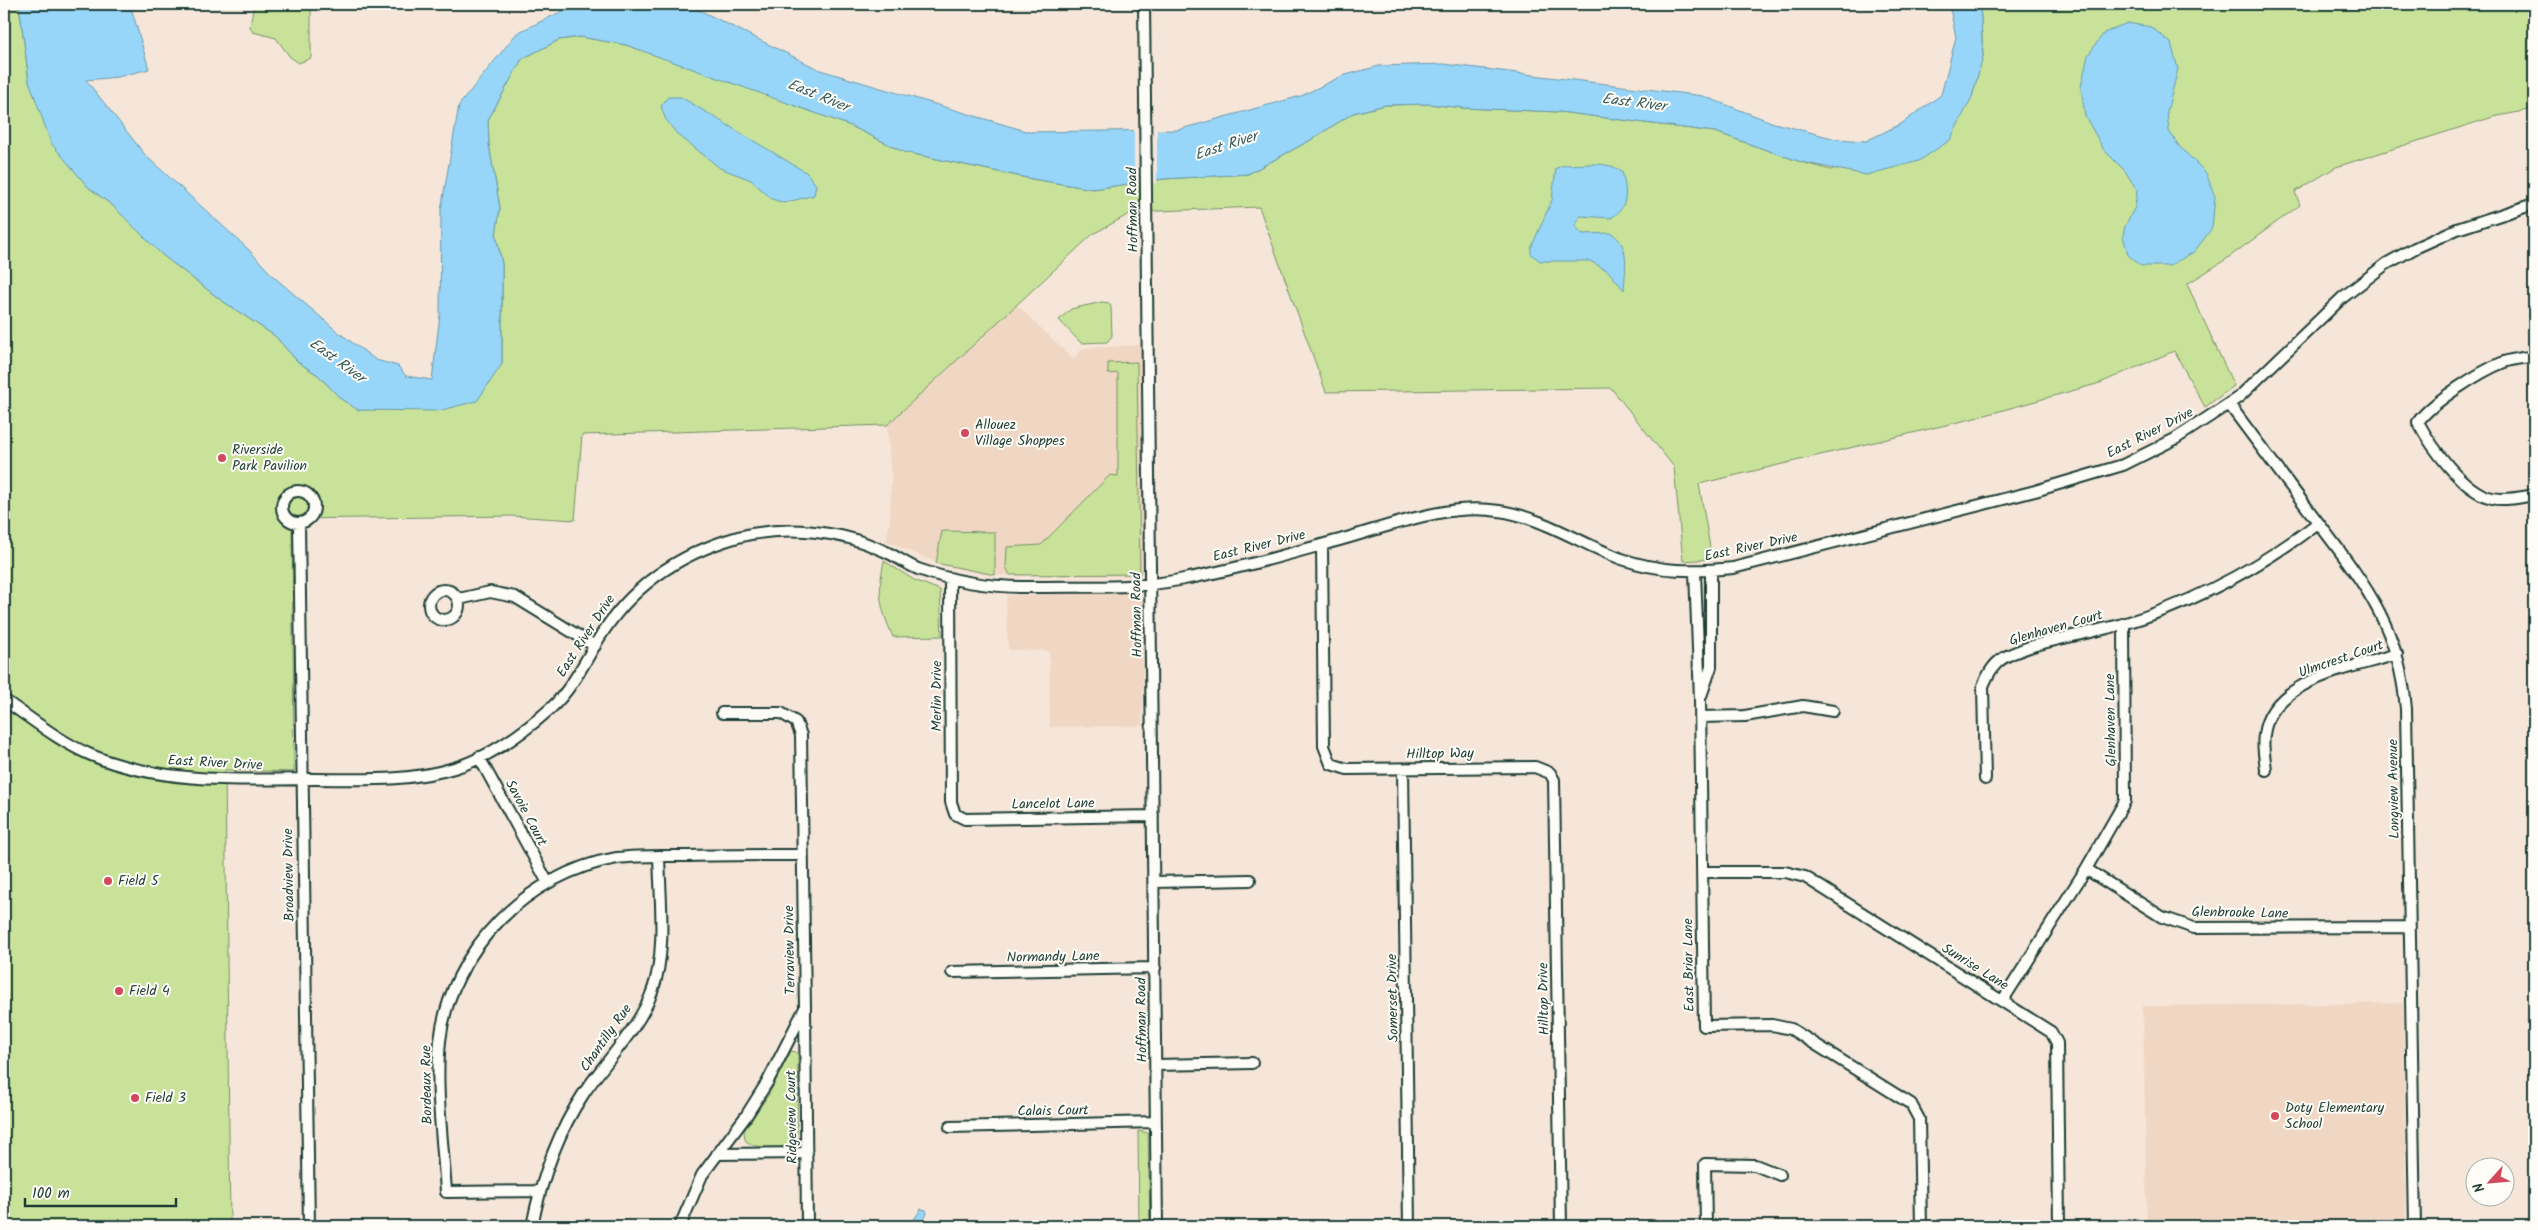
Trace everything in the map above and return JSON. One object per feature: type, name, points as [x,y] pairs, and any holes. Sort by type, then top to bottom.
[{"type":"street","name":"Hoffman Road","points":[[1144,4],[1157,1226]]},
{"type":"street","name":"East River Drive","points":[[4,700],[88,754],[145,771],[180,776],[301,779],[417,777],[459,767],[479,757],[529,726],[554,706],[577,678],[595,646],[628,599],[647,580],[704,548],[772,530],[853,539],[883,550],[915,568],[950,578],[979,584],[1030,587],[1151,584],[1178,580],[1322,545],[1424,516],[1463,509],[1501,511],[1541,523],[1617,557],[1642,565],[1695,572],[1742,566],[2035,491],[2123,466],[2175,439],[2229,404],[2342,298],[2386,264],[2415,248],[2457,229],[2534,204]]},
{"type":"street","points":[[2534,356],[2504,362],[2485,372],[2430,408],[2418,422],[2455,472],[2480,494],[2498,499],[2534,495]]},
{"type":"street","name":"Longview Avenue","points":[[2229,404],[2370,593],[2390,632],[2397,654],[2406,709],[2415,1226]]},
{"type":"street","points":[[2124,624],[2180,603],[2228,581],[2276,553],[2318,523]]},
{"type":"street","name":"Broadview Drive","points":[[299,524],[308,1226]]},
{"type":"street","name":"Hilltop Way","points":[[1322,545],[1324,746],[1331,764],[1347,769],[1534,767],[1550,773]]},
{"type":"street","name":"East Briar Lane","points":[[1700,700],[1711,667],[1712,570]]},
{"type":"street","name":"East Briar Lane","points":[[1695,572],[1700,700],[1704,1026],[1772,1025],[1791,1029],[1912,1104],[1920,1119],[1921,1226]]},
{"type":"street","name":"Merlin Drive","points":[[950,578],[951,802],[955,814]]},
{"type":"street","points":[[459,599],[490,592],[515,597],[595,646]]},
{"type":"street","name":"Glenhaven Court","points":[[1985,779],[1984,686],[1993,667],[2007,655],[2016,652],[2124,624]]},
{"type":"street","name":"Glenhaven Lane","points":[[2003,1000],[2120,813],[2126,793],[2124,624]]},
{"type":"street","name":"Ulmcrest Court","points":[[2266,770],[2263,737],[2274,708],[2281,701],[2309,682],[2397,654]]},
{"type":"street","points":[[1700,717],[1745,716],[1803,706],[1833,711]]},
{"type":"street","name":"Terraview Drive","points":[[680,1226],[702,1175],[746,1116],[768,1080],[805,1008],[801,735],[796,722],[781,713],[722,713]]},
{"type":"street","name":"Savoie Court","points":[[479,757],[548,883]]},
{"type":"street","name":"Somerset Drive","points":[[1403,769],[1409,1226]]},
{"type":"street","name":"Hilltop Drive","points":[[1550,773],[1555,788],[1561,1226]]},
{"type":"street","name":"Lancelot Lane","points":[[955,814],[965,819],[1153,816]]},
{"type":"street","name":"Bordeaux Rue","points":[[540,1191],[446,1192],[438,1067],[440,1039],[449,1002],[465,964],[484,937],[501,918],[527,896],[548,883],[580,868],[617,858],[802,854]]},
{"type":"street","name":"Chantilly Rue","points":[[532,1226],[540,1191],[564,1130],[583,1094],[636,1022],[652,993],[660,963],[660,856]]},
{"type":"street","name":"Glenbrooke Lane","points":[[2086,869],[2162,917],[2189,927],[2410,926]]},
{"type":"street","name":"Sunrise Lane","points":[[1702,872],[1785,872],[1805,877],[2048,1029],[2056,1039],[2059,1226]]},
{"type":"street","points":[[1154,882],[1250,880]]},
{"type":"street","name":"Normandy Lane","points":[[952,972],[1155,968]]},
{"type":"street","name":"Ridgeview Court","points":[[805,1008],[807,1226]]},
{"type":"street","points":[[1156,1065],[1252,1063]]},
{"type":"street","name":"Calais Court","points":[[950,1127],[1156,1122]]},
{"type":"street","points":[[718,1154],[807,1153]]},
{"type":"street","points":[[1706,1226],[1705,1164],[1755,1165],[1780,1175]]},
{"type":"shaded area","points":[[1016,304],[1073,359],[1083,348],[1141,345],[1144,569],[1140,576],[991,575],[944,566],[886,541],[890,521],[891,478],[887,425]]},
{"type":"shaded area","points":[[1133,591],[1145,602],[1142,726],[1050,727],[1049,651],[1008,650],[1006,596]]},
{"type":"shaded area","name":"Doty Elementary School","points":[[2403,1003],[2406,1226],[2147,1226],[2143,1006]]},
{"type":"green space","points":[[4,4],[19,4],[29,81],[88,187],[113,206],[161,254],[221,300],[275,336],[298,362],[318,375],[341,399],[359,410],[390,409],[502,364],[502,264],[496,235],[500,208],[489,145],[488,120],[522,59],[559,40],[580,37],[626,45],[670,59],[851,126],[904,152],[1032,179],[1093,189],[1164,179],[1248,174],[1309,141],[1353,113],[1386,105],[1429,104],[1463,108],[1560,112],[1715,132],[1801,162],[1831,170],[1972,97],[1983,56],[1980,4],[2534,4],[2534,109],[2493,117],[2336,167],[2295,192],[2300,205],[2225,260],[2187,284],[2234,386],[2205,407],[2174,351],[2100,383],[1971,419],[1699,484],[1712,559],[1683,561],[1674,467],[1611,388],[1326,392],[1259,207],[1133,212],[1093,234],[887,425],[582,435],[575,520],[511,516],[292,519],[294,772],[225,770],[230,1226],[4,1226]]},
{"type":"green space","points":[[254,4],[311,4],[311,58],[299,63],[290,57],[276,38],[253,32],[250,27]]},
{"type":"green space","points":[[1102,302],[1109,303],[1111,307],[1112,336],[1107,342],[1081,343],[1059,320],[1071,309]]},
{"type":"green space","points":[[1137,362],[1140,574],[1010,575],[1006,567],[1007,547],[1041,545],[1110,475],[1118,476],[1118,373],[1108,374],[1108,363]]},
{"type":"green space","points":[[942,531],[995,532],[995,575],[936,563]]},
{"type":"green space","points":[[884,561],[914,580],[940,590],[942,636],[893,637],[885,617],[880,592]]},
{"type":"green space","points":[[791,1051],[796,1052],[798,1055],[797,1139],[787,1146],[772,1148],[756,1146],[745,1140],[744,1131],[769,1094]]},
{"type":"green space","points":[[1138,1131],[1148,1133],[1150,1226],[1139,1226]]},
{"type":"water","name":"East River","points":[[19,4],[130,4],[149,69],[118,77],[86,80],[146,156],[248,249],[274,277],[338,332],[376,360],[398,366],[406,376],[432,380],[440,315],[441,210],[459,105],[517,33],[577,4],[687,4],[820,70],[1029,132],[1177,130],[1301,96],[1342,76],[1379,66],[1444,64],[1703,96],[1774,123],[1836,139],[1866,141],[1901,124],[1941,95],[1956,37],[1949,4],[1980,4],[1983,56],[1972,97],[1950,140],[1919,161],[1866,175],[1801,162],[1715,132],[1560,112],[1463,108],[1429,104],[1386,105],[1353,113],[1309,141],[1248,174],[1164,179],[1093,189],[1032,179],[904,152],[851,126],[626,45],[580,37],[559,40],[522,59],[488,120],[489,145],[500,208],[496,235],[502,264],[502,364],[477,401],[438,411],[358,410],[341,399],[318,375],[298,362],[275,336],[221,300],[161,254],[113,206],[88,187],[51,143],[29,81]]},
{"type":"water","points":[[2127,23],[2151,27],[2171,43],[2178,69],[2167,112],[2169,131],[2179,146],[2206,173],[2215,197],[2212,228],[2194,252],[2169,266],[2141,266],[2128,255],[2123,236],[2125,226],[2135,207],[2137,190],[2125,171],[2104,150],[2085,116],[2081,87],[2088,55],[2104,33]]},
{"type":"water","points":[[668,97],[681,97],[807,173],[816,185],[814,195],[784,203],[772,199],[751,180],[720,168],[676,133],[665,118],[661,106]]},
{"type":"water","points":[[1565,165],[1603,165],[1616,168],[1622,172],[1625,198],[1624,204],[1617,214],[1611,218],[1580,216],[1575,226],[1583,234],[1611,233],[1622,244],[1626,266],[1624,290],[1608,271],[1590,261],[1540,261],[1531,254],[1531,248],[1552,200],[1556,168]]},
{"type":"water","points":[[921,1209],[926,1210],[927,1214],[921,1224],[917,1225],[913,1221]]},
{"type":"pier","points":[[1134,129],[1157,129],[1157,183],[1134,186]]},
{"type":"place","name":"Allouez Village Shoppes","points":[[965,433]]},
{"type":"place","name":"Riverside Park Pavilion","points":[[222,458]]},
{"type":"place","name":"Field 5","points":[[108,881]]},
{"type":"place","name":"Field 4","points":[[119,991]]},
{"type":"place","name":"Field 3","points":[[135,1098]]},
{"type":"place","name":"Doty Elementary School","points":[[2275,1116]]}]
